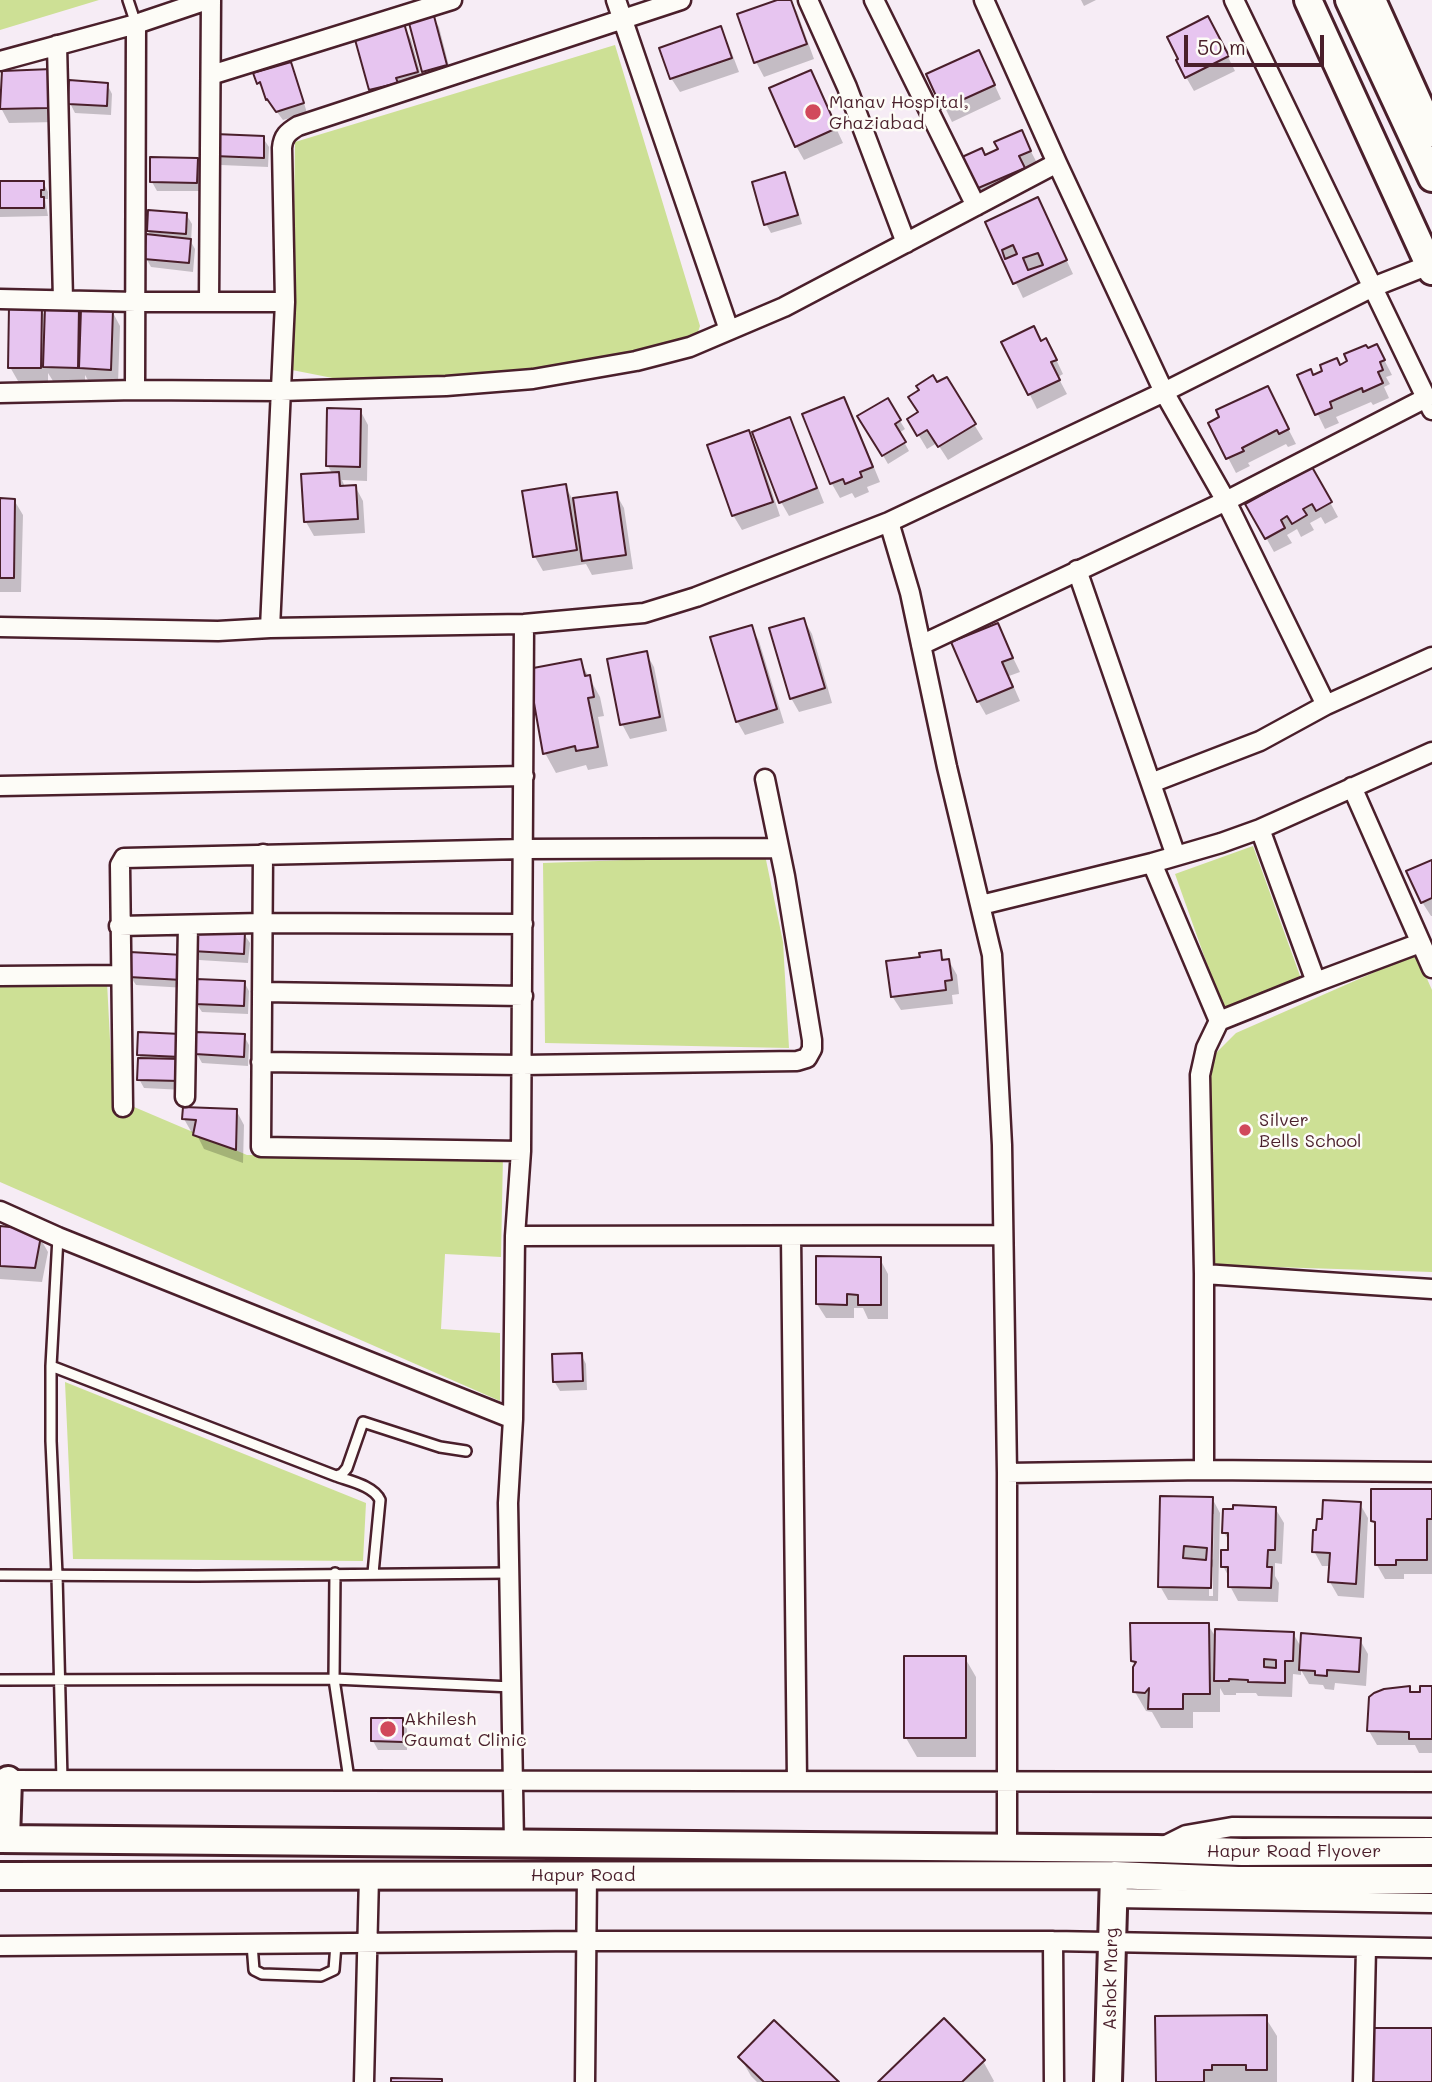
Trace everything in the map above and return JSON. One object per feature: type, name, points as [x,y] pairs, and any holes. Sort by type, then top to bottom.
[{"type":"main road","points":[[1308,0],[1431,268]]},
{"type":"main road","points":[[1349,0],[1432,177]]},
{"type":"main road","points":[[1372,0],[1432,133]]},
{"type":"main road","points":[[3,1839],[4,1780]]},
{"type":"main road","name":"Hapur Road","points":[[3,1839],[1157,1849]]},
{"type":"main road","name":"Hapur Road Flyover","points":[[1157,1849],[1242,1852],[1432,1851]]},
{"type":"main road","name":"Hapur Road","points":[[0,1876],[587,1875],[1113,1886],[1166,1876]]},
{"type":"main road","name":"Hapur Road Flyover","points":[[1166,1876],[1238,1890],[1432,1880]]},
{"type":"main road","name":"Ashok Marg","points":[[1108,2082],[1113,1886]]},
{"type":"street","points":[[0,61],[136,24],[209,0],[209,302]]},
{"type":"street","points":[[211,75],[453,0]]},
{"type":"street","points":[[617,0],[729,330]]},
{"type":"street","points":[[270,628],[285,302],[283,139],[289,131],[311,122],[681,0]]},
{"type":"street","points":[[808,0],[847,87],[906,243]]},
{"type":"street","points":[[874,0],[976,206]]},
{"type":"street","points":[[984,0],[1164,392],[1226,501],[1326,705]]},
{"type":"street","points":[[921,645],[1429,404],[1234,0]]},
{"type":"street","points":[[135,390],[136,24]]},
{"type":"street","points":[[57,45],[63,300]]},
{"type":"street","points":[[0,393],[412,387],[533,379],[636,361],[690,346],[784,307],[1057,163]]},
{"type":"street","points":[[0,627],[218,631],[524,624],[644,613],[696,597],[889,522],[1164,392],[1373,287],[1431,268]]},
{"type":"street","points":[[0,299],[285,302]]},
{"type":"street","points":[[889,522],[910,593],[947,768],[992,955],[1002,1145],[1007,1472],[1007,1848]]},
{"type":"street","points":[[1077,570],[1176,856]]},
{"type":"street","points":[[514,1843],[508,1503],[521,1151],[524,624]]},
{"type":"street","points":[[1151,783],[1260,741],[1326,705],[1432,657]]},
{"type":"street","points":[[981,905],[1152,863],[1260,829],[1432,752]]},
{"type":"street","points":[[0,786],[524,776]]},
{"type":"street","points":[[261,1062],[522,1065],[797,1061],[807,1058],[812,1040],[765,779]]},
{"type":"street","points":[[1352,787],[1432,968]]},
{"type":"street","points":[[1260,829],[1316,982]]},
{"type":"street","points":[[123,1107],[119,926],[120,865],[124,858],[524,849],[779,848]]},
{"type":"street","points":[[263,854],[261,1147],[521,1151]]},
{"type":"street","points":[[1152,863],[1219,1021]]},
{"type":"street","points":[[119,926],[262,923],[523,924]]},
{"type":"street","points":[[185,1097],[188,925]]},
{"type":"street","points":[[1204,1470],[1205,1274],[1200,1075],[1206,1048],[1219,1021],[1420,943]]},
{"type":"street","points":[[0,976],[120,975]]},
{"type":"street","points":[[262,992],[523,996]]},
{"type":"street","points":[[0,1211],[58,1237],[513,1419]]},
{"type":"street","points":[[516,1236],[1003,1235]]},
{"type":"street","points":[[791,1237],[797,1781]]},
{"type":"street","points":[[1205,1274],[1432,1289]]},
{"type":"street","points":[[1007,1472],[1432,1472]]},
{"type":"street","points":[[4,1780],[1432,1782]]},
{"type":"street","points":[[1157,1849],[1186,1835],[1232,1827],[1432,1828]]},
{"type":"street","points":[[364,2082],[369,1875]]},
{"type":"street","points":[[585,2082],[587,1875]]},
{"type":"street","points":[[1113,1886],[1238,1890],[1432,1903]]},
{"type":"street","points":[[0,1946],[585,1941],[1053,1941],[1432,1948]]},
{"type":"street","points":[[1053,1941],[1054,2082]]},
{"type":"street","points":[[1363,2082],[1366,1948]]},
{"type":"lane","points":[[128,0],[136,24]]},
{"type":"lane","points":[[58,1237],[51,1366],[51,1441],[62,1780]]},
{"type":"lane","points":[[51,1366],[377,1494],[380,1500],[373,1573]]},
{"type":"lane","points":[[336,1476],[347,1468],[363,1422],[440,1447],[466,1451]]},
{"type":"lane","points":[[335,1573],[334,1679],[349,1779]]},
{"type":"lane","points":[[0,1575],[509,1573]]},
{"type":"lane","points":[[0,1680],[334,1679],[512,1687]]},
{"type":"lane","points":[[252,1944],[254,1970],[262,1974],[321,1976],[334,1970],[336,1944]]},
{"type":"green space","points":[[0,0],[99,0],[0,30]]},
{"type":"green space","points":[[615,45],[700,326],[697,335],[636,361],[533,379],[358,383],[292,370],[295,142]]},
{"type":"green space","points":[[1253,846],[1303,984],[1224,1012],[1175,874]]},
{"type":"green space","points":[[765,855],[783,942],[789,1048],[545,1043],[543,863]]},
{"type":"green space","points":[[1416,954],[1432,990],[1432,1272],[1211,1265],[1207,1062],[1236,1033]]},
{"type":"green space","points":[[0,977],[107,982],[113,1098],[247,1155],[503,1155],[501,1257],[445,1254],[441,1329],[500,1333],[500,1401],[0,1182]]},
{"type":"green space","points":[[65,1382],[366,1503],[363,1561],[73,1559]]},
{"type":"building","points":[[777,0],[791,0],[807,44],[754,63],[737,14]]},
{"type":"building","points":[[434,16],[447,65],[422,72],[409,23]]},
{"type":"building","points":[[1208,16],[1229,56],[1185,78],[1167,37]]},
{"type":"building","points":[[404,23],[418,72],[396,78],[398,83],[369,90],[354,36]]},
{"type":"building","points":[[721,26],[732,58],[670,79],[659,48]]},
{"type":"building","points":[[979,50],[995,85],[942,109],[926,74]]},
{"type":"building","points":[[291,62],[304,103],[276,112],[266,100],[260,82],[257,84],[253,73]]},
{"type":"building","points":[[52,69],[48,108],[0,109],[2,71]]},
{"type":"building","points":[[811,70],[837,128],[795,147],[769,88]]},
{"type":"building","points":[[69,80],[108,83],[107,106],[68,104]]},
{"type":"building","points":[[1022,130],[1031,151],[1019,156],[1025,168],[976,189],[962,157],[982,148],[985,155],[998,149],[994,142]]},
{"type":"building","points":[[215,134],[264,136],[264,158],[214,156]]},
{"type":"building","points":[[150,157],[198,158],[197,183],[150,182]]},
{"type":"building","points":[[785,172],[798,215],[764,225],[752,182]]},
{"type":"building","points":[[0,181],[44,181],[41,197],[44,197],[44,208],[0,208]]},
{"type":"building","points":[[1038,197],[1067,260],[1013,284],[985,222]]},
{"type":"building","points":[[148,210],[187,213],[186,234],[147,231]]},
{"type":"building","points":[[146,234],[191,239],[189,263],[144,259]]},
{"type":"building","points":[[1013,245],[1017,254],[1005,259],[1002,250]]},
{"type":"building","points":[[1038,253],[1043,265],[1028,270],[1023,258]]},
{"type":"building","points":[[9,306],[42,307],[41,368],[8,368]]},
{"type":"building","points":[[45,307],[79,308],[78,368],[43,367]]},
{"type":"building","points":[[81,309],[113,310],[111,370],[79,368]]},
{"type":"building","points":[[1034,326],[1041,341],[1046,338],[1057,360],[1051,362],[1060,380],[1028,395],[1001,342]]},
{"type":"building","points":[[1377,344],[1385,360],[1380,362],[1383,370],[1378,372],[1383,383],[1363,392],[1362,388],[1330,402],[1332,408],[1315,415],[1297,375],[1311,369],[1313,375],[1322,371],[1320,365],[1337,358],[1340,365],[1347,361],[1344,354],[1366,345],[1368,348]]},
{"type":"building","points":[[933,375],[937,382],[947,377],[976,424],[938,447],[927,430],[917,436],[907,419],[918,412],[908,397],[919,390],[916,386]]},
{"type":"building","points":[[1268,386],[1289,429],[1279,434],[1277,430],[1226,459],[1208,423],[1219,417],[1216,410]]},
{"type":"building","points":[[844,397],[873,467],[860,472],[862,477],[845,484],[843,479],[830,484],[802,414]]},
{"type":"building","points":[[888,398],[901,420],[895,424],[906,442],[882,456],[857,416]]},
{"type":"building","points":[[327,408],[361,409],[360,467],[326,466]]},
{"type":"building","points":[[790,417],[817,488],[779,503],[752,432]]},
{"type":"building","points":[[749,430],[773,502],[732,516],[707,445]]},
{"type":"building","points":[[1312,467],[1332,502],[1316,511],[1312,504],[1303,509],[1307,515],[1292,524],[1287,516],[1281,520],[1285,528],[1265,539],[1245,504]]},
{"type":"building","points":[[339,472],[340,486],[356,485],[358,519],[304,522],[301,474]]},
{"type":"building","points":[[566,484],[577,550],[533,557],[522,491]]},
{"type":"building","points":[[617,492],[626,555],[582,561],[573,498]]},
{"type":"building","points":[[0,498],[15,499],[14,578],[0,578]]},
{"type":"building","points":[[804,618],[825,688],[790,699],[769,628]]},
{"type":"building","points":[[998,623],[1013,658],[1002,662],[1013,687],[977,702],[951,642]]},
{"type":"building","points":[[752,625],[777,709],[736,722],[710,637]]},
{"type":"building","points":[[647,651],[660,717],[620,725],[607,659]]},
{"type":"building","points":[[581,659],[585,676],[590,675],[594,697],[588,698],[598,747],[576,751],[575,746],[543,754],[528,669]]},
{"type":"building","points":[[1432,860],[1432,898],[1421,903],[1406,871]]},
{"type":"building","points":[[193,928],[245,932],[244,954],[192,951]]},
{"type":"building","points":[[941,950],[942,960],[949,959],[952,980],[945,981],[946,990],[891,997],[886,961],[920,957],[919,953]]},
{"type":"building","points":[[130,952],[183,955],[182,980],[129,977]]},
{"type":"building","points":[[196,979],[245,981],[244,1006],[195,1004]]},
{"type":"building","points":[[138,1032],[181,1034],[181,1057],[137,1055]]},
{"type":"building","points":[[196,1032],[245,1034],[244,1057],[195,1054]]},
{"type":"building","points":[[138,1058],[181,1059],[180,1081],[137,1080]]},
{"type":"building","points":[[183,1107],[237,1109],[236,1150],[193,1135],[196,1120],[182,1119]]},
{"type":"building","points":[[0,1226],[29,1229],[41,1236],[35,1268],[0,1266]]},
{"type":"building","points":[[816,1256],[881,1257],[881,1305],[858,1305],[858,1295],[847,1294],[847,1305],[816,1304]]},
{"type":"building","points":[[582,1353],[583,1381],[553,1382],[552,1354]]},
{"type":"building","points":[[1371,1489],[1432,1489],[1432,1519],[1427,1519],[1427,1560],[1396,1560],[1396,1565],[1375,1565],[1375,1522],[1371,1521]]},
{"type":"building","points":[[1160,1496],[1213,1497],[1211,1588],[1158,1587]],"holes":[[[1184,1546],[1207,1548],[1206,1560],[1183,1558]]]},
{"type":"building","points":[[1323,1500],[1361,1502],[1356,1584],[1328,1582],[1330,1553],[1312,1552],[1313,1530],[1316,1530],[1317,1519],[1322,1519]]},
{"type":"building","points":[[1233,1505],[1276,1507],[1275,1550],[1268,1550],[1267,1567],[1272,1567],[1271,1588],[1228,1587],[1228,1567],[1221,1567],[1221,1550],[1228,1550],[1228,1533],[1222,1533],[1223,1509],[1233,1509]]},
{"type":"building","points":[[1130,1623],[1209,1623],[1210,1694],[1183,1694],[1183,1709],[1148,1709],[1149,1688],[1145,1693],[1133,1692],[1133,1667],[1136,1662],[1131,1661]]},
{"type":"building","points":[[1215,1629],[1294,1632],[1293,1661],[1285,1661],[1285,1683],[1229,1679],[1214,1681]],"holes":[[[1264,1659],[1276,1660],[1276,1668],[1264,1667]]]},
{"type":"building","points":[[1301,1633],[1361,1638],[1359,1672],[1327,1670],[1327,1676],[1315,1675],[1315,1671],[1299,1670]]},
{"type":"building","points":[[904,1656],[966,1656],[966,1738],[904,1738]]},
{"type":"building","points":[[1410,1686],[1410,1692],[1420,1692],[1420,1686],[1432,1686],[1432,1739],[1409,1739],[1409,1732],[1367,1731],[1369,1697],[1384,1689]]},
{"type":"building","points":[[371,1718],[403,1718],[403,1742],[371,1741]]},
{"type":"building","points":[[1267,2015],[1267,2070],[1246,2070],[1246,2065],[1212,2065],[1212,2070],[1204,2070],[1204,2082],[1156,2082],[1155,2016]]},
{"type":"building","points":[[944,2018],[985,2060],[962,2082],[878,2082]]},
{"type":"building","points":[[774,2020],[839,2082],[764,2082],[738,2057]]},
{"type":"building","points":[[1370,2028],[1432,2028],[1432,2082],[1370,2082]]},
{"type":"building","points":[[391,2078],[442,2079],[442,2082],[391,2082]]},
{"type":"place","name":"Manav Hospital, Ghaziabad","points":[[813,112]]},
{"type":"place","name":"Silver Bells School","points":[[1245,1130]]},
{"type":"place","name":"Akhilesh Gaumat Clinic","points":[[388,1729]]}]
